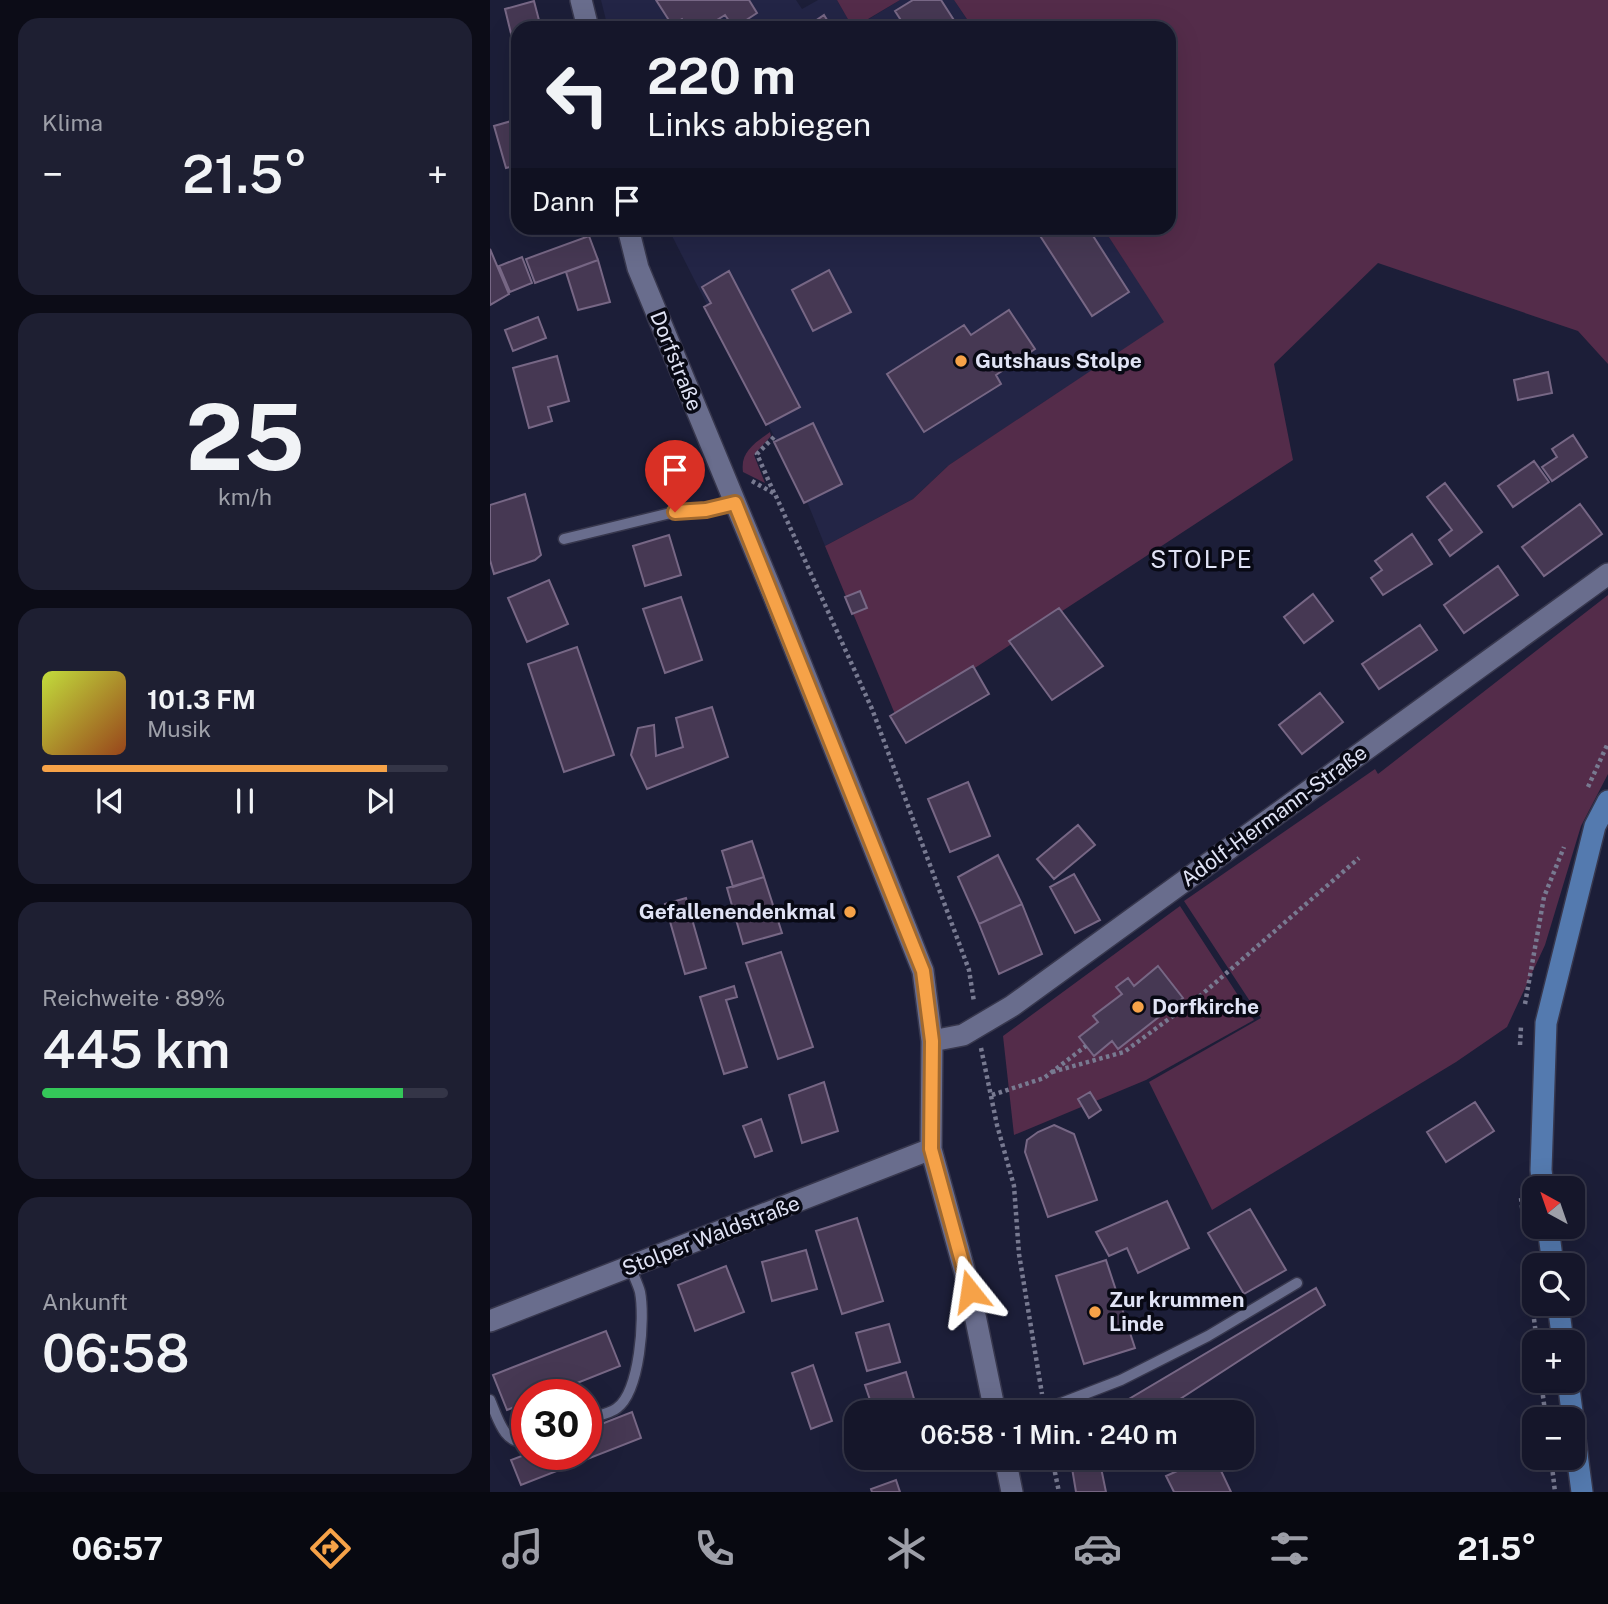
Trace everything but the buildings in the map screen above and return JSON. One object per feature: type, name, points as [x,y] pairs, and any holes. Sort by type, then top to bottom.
[{"type":"main road","points":[[1542,1176],[1546,1023],[1595,826],[1608,801]]},
{"type":"main road","points":[[1579,1470],[1582,1492]]},
{"type":"street","points":[[581,0],[586,21]]},
{"type":"street","name":"Dorfstraße","points":[[630,235],[638,268],[923,971],[932,1041],[931,1149],[970,1291],[993,1400]]},
{"type":"street","name":"Adolf-Hermann-Straße","points":[[932,1041],[963,1035],[1012,1006],[1608,575]]},
{"type":"street","name":"Stolper Waldstraße","points":[[490,1321],[931,1149]]},
{"type":"street","points":[[1007,1470],[1012,1492]]},
{"type":"lane","points":[[564,539],[675,512],[706,510],[735,503]]},
{"type":"lane","points":[[602,1414],[618,1408],[629,1390],[639,1361],[642,1312],[640,1291],[630,1266]]},
{"type":"lane","points":[[1070,1400],[1121,1381],[1208,1336],[1297,1283]]},
{"type":"lane","points":[[490,1400],[511,1439]]},
{"type":"path","points":[[774,437],[757,454],[775,494]]},
{"type":"path","points":[[1052,1072],[1124,1052],[1200,996],[1359,858]]},
{"type":"path","points":[[992,1095],[1044,1078],[1086,1046]]},
{"type":"path","points":[[1054,1470],[1059,1492]]},
{"type":"path","points":[[1552,1470],[1555,1492]]},
{"type":"shaded area","points":[[601,0],[796,0],[802,9],[818,0],[837,0],[849,21],[606,21]]},
{"type":"shaded area","points":[[837,0],[900,0],[865,21],[849,21]]},
{"type":"shaded area","points":[[900,0],[954,0],[968,21],[866,21]]},
{"type":"shaded area","points":[[954,0],[1608,0],[1608,364],[1578,331],[1378,263],[1274,364],[1293,460],[897,719],[825,546],[913,499],[949,465],[1164,322],[1108,235],[1176,235],[1176,21],[968,21]]},
{"type":"shaded area","points":[[672,235],[1108,235],[1165,322],[949,465],[913,499],[825,546],[806,499]]},
{"type":"shaded area","points":[[770,432],[771,436],[754,455],[765,483],[743,472],[743,465],[746,453]]},
{"type":"shaded area","points":[[1608,595],[1608,774],[1581,826],[1545,945],[1507,1027],[1456,1062],[1212,1210],[1149,1082],[1261,1018],[1184,901],[1375,769],[1378,774]]},
{"type":"shaded area","points":[[1180,906],[1254,1020],[1146,1080],[1014,1135],[1003,1036]]},
{"type":"place","name":"Gutshaus Stolpe","points":[[961,361]]},
{"type":"place","name":"Gefallenendenkmal","points":[[850,912]]},
{"type":"place","name":"Dorfkirche","points":[[1138,1007]]},
{"type":"place","name":"Zur krummen Linde","points":[[1095,1312]]},
{"type":"district","name":"STOLPE","points":[[1202,560]]},
{"type":"route","points":[[675,512],[706,510],[735,503],[923,971],[932,1041],[931,1149],[970,1291]]}]
